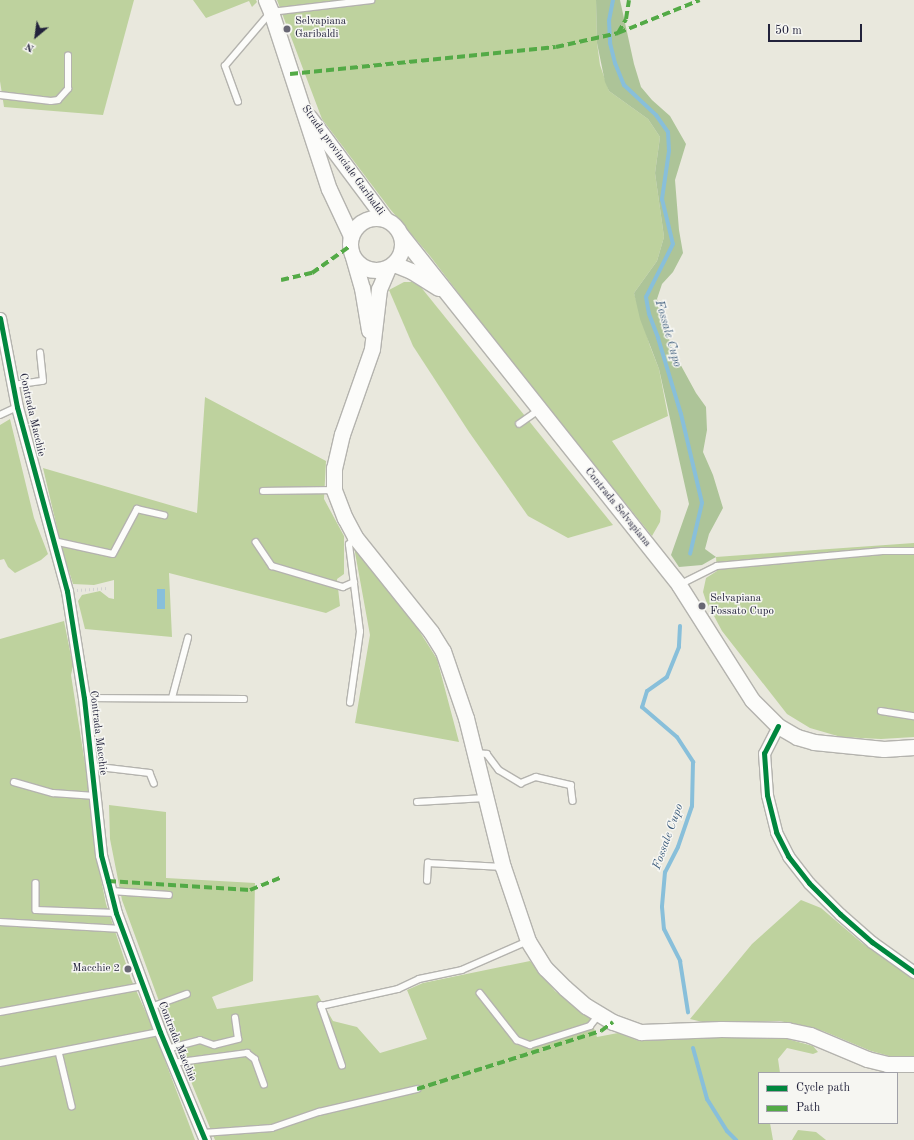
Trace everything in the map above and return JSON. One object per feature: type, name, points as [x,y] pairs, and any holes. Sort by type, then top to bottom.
[{"type":"main road","name":"Strada provinciale Garibaldi","points":[[268,6],[299,103],[329,189],[351,236]]},
{"type":"main road","name":"Strada provinciale Garibaldi","points":[[299,103],[385,219]]},
{"type":"main road","points":[[372,349],[362,288],[350,246],[351,236],[356,227],[364,220],[374,218],[385,219],[395,225],[401,234],[402,250],[391,266],[379,289],[372,349],[342,434],[334,468],[334,490],[345,518],[355,537],[431,632],[443,651],[466,718],[503,867],[528,941],[545,968],[565,988],[599,1014],[613,1022],[641,1032],[721,1029],[787,1030],[810,1035],[874,1061],[887,1064],[914,1064]]},
{"type":"main road","name":"Contrada Selvapiana","points":[[401,234],[679,586],[752,700],[778,726],[797,737],[814,742],[884,749],[914,747]]},
{"type":"main road","points":[[352,255],[358,263],[367,269],[378,270],[391,266]]},
{"type":"main road","name":"Contrada Selvapiana","points":[[391,266],[411,271],[447,294]]},
{"type":"street","name":"Contrada Macchie","points":[[0,318],[17,407],[67,591],[84,698],[101,855],[116,913],[160,1032],[204,1137]]},
{"type":"street","points":[[778,726],[764,753],[767,795],[776,832],[788,856],[809,882],[840,914],[872,942],[914,972]]},
{"type":"lane","points":[[238,102],[225,66],[268,6],[371,0]]},
{"type":"lane","points":[[0,95],[52,102],[58,100],[68,89],[68,56]]},
{"type":"lane","points":[[13,385],[43,381],[40,353]]},
{"type":"lane","points":[[0,415],[17,407]]},
{"type":"lane","points":[[519,424],[539,410]]},
{"type":"lane","points":[[263,491],[334,490]]},
{"type":"lane","points":[[54,541],[113,554],[137,509],[164,515]]},
{"type":"lane","points":[[350,703],[360,632],[349,545],[355,537]]},
{"type":"lane","points":[[256,542],[272,566],[343,587],[354,582]]},
{"type":"lane","points":[[679,586],[717,566],[867,552],[914,551]]},
{"type":"lane","points":[[172,698],[188,638]]},
{"type":"lane","points":[[84,698],[244,699]]},
{"type":"lane","points":[[881,711],[914,716]]},
{"type":"lane","points":[[474,753],[487,754],[499,770],[521,783],[536,777],[571,785],[573,801]]},
{"type":"lane","points":[[91,766],[150,773],[154,784]]},
{"type":"lane","points":[[14,782],[53,793],[95,796]]},
{"type":"lane","points":[[416,802],[485,798]]},
{"type":"lane","points":[[427,880],[428,863],[503,867]]},
{"type":"lane","points":[[36,883],[36,910],[116,913]]},
{"type":"lane","points":[[110,891],[169,896]]},
{"type":"lane","points":[[0,922],[122,929]]},
{"type":"lane","points":[[342,1066],[321,1006],[398,989],[418,979],[462,970],[528,941]]},
{"type":"lane","points":[[0,1012],[143,986]]},
{"type":"lane","points":[[480,993],[517,1040],[530,1045],[590,1026],[599,1014]]},
{"type":"lane","points":[[151,1007],[187,994]]},
{"type":"lane","points":[[167,1049],[200,1040],[214,1045],[238,1039],[235,1018]]},
{"type":"lane","points":[[0,1063],[160,1032]]},
{"type":"lane","points":[[59,1052],[72,1106]]},
{"type":"lane","points":[[173,1063],[247,1053],[255,1058],[264,1084]]},
{"type":"lane","points":[[204,1137],[272,1128],[319,1112],[417,1089]]},
{"type":"path","points":[[67,591],[107,588]]},
{"type":"green space","points":[[0,0],[134,0],[103,115],[4,107],[0,81]]},
{"type":"green space","points":[[193,0],[256,0],[257,2],[252,7],[249,1],[206,18]]},
{"type":"green space","points":[[277,0],[596,0],[597,43],[600,65],[609,91],[648,119],[660,137],[655,173],[664,237],[657,261],[634,293],[650,346],[659,369],[668,416],[612,441],[661,511],[660,522],[652,536],[512,363],[430,256],[390,209],[322,119]]},
{"type":"green space","points":[[596,0],[620,0],[634,64],[641,87],[652,100],[670,116],[686,144],[675,180],[679,230],[683,253],[673,272],[662,284],[657,299],[672,349],[696,393],[706,407],[707,430],[703,452],[713,475],[723,508],[709,534],[705,549],[716,557],[702,565],[679,567],[671,555],[689,504],[659,369],[640,319],[634,293],[657,261],[664,237],[655,173],[660,137],[648,119],[609,91],[605,82],[597,43]]},
{"type":"green space","points":[[404,282],[412,282],[420,286],[613,525],[568,538],[528,516],[469,432],[413,346],[389,290]]},
{"type":"green space","points":[[205,397],[326,461],[324,499],[344,536],[344,574],[337,579],[340,606],[326,613],[169,573],[172,637],[85,629],[78,601],[82,595],[100,591],[109,598],[114,599],[114,580],[94,585],[73,584],[62,549],[43,468],[197,513]]},
{"type":"green space","points":[[10,419],[34,518],[48,554],[41,560],[15,573],[8,567],[4,559],[0,560],[0,425]]},
{"type":"green space","points":[[914,543],[914,737],[881,739],[841,737],[810,728],[787,714],[722,631],[706,601],[703,592],[706,578],[717,571],[716,557]]},
{"type":"green space","points":[[354,547],[411,618],[437,659],[459,742],[355,723],[370,635]]},
{"type":"green space","points":[[64,621],[73,666],[71,675],[86,770],[94,844],[106,904],[131,979],[152,1026],[195,1140],[0,1140],[0,639]]},
{"type":"green space","points":[[109,805],[166,812],[166,878],[255,883],[253,981],[212,997],[217,1009],[318,995],[333,1021],[357,1027],[380,1053],[427,1039],[407,990],[423,983],[530,961],[555,991],[590,1017],[597,1037],[618,1033],[639,1041],[745,1036],[780,1037],[813,1046],[818,1052],[813,1054],[787,1048],[778,1059],[780,1072],[758,1072],[758,1124],[770,1124],[773,1140],[215,1140],[167,1023],[122,900],[110,839]]},
{"type":"green space","points":[[801,900],[821,908],[862,943],[914,979],[914,1057],[893,1057],[871,1051],[823,1031],[780,1021],[707,1023],[690,1019],[752,944]]},
{"type":"green space","points":[[798,1130],[816,1132],[826,1140],[792,1140]]},
{"type":"water","points":[[157,589],[165,589],[165,609],[157,609]]},
{"type":"waterway","name":"Fossale Cupo","points":[[613,0],[609,21],[610,43],[615,63],[624,85],[656,115],[668,132],[669,151],[662,199],[673,244],[646,297],[649,314],[658,338],[681,414],[702,503],[690,554]]},
{"type":"waterway","name":"Fossale Cupo","points":[[680,626],[679,647],[667,677],[647,691],[642,707],[677,737],[693,762],[692,806],[678,847],[665,872],[662,907],[664,929],[680,961],[688,1012]]},
{"type":"waterway","name":"Fossale Cupo","points":[[693,1048],[707,1099],[727,1131],[736,1140]]},
{"type":"marked path","points":[[618,33],[626,19],[629,0]]},
{"type":"marked path","points":[[290,74],[556,47],[618,33],[700,0]]},
{"type":"marked path","points":[[281,280],[312,273],[350,246]]},
{"type":"marked path","points":[[108,881],[250,890],[283,877]]},
{"type":"marked path","points":[[417,1089],[601,1031],[613,1022]]},
{"type":"cycle path","points":[[0,318],[17,407],[67,591],[84,698],[101,855],[116,913],[160,1032],[205,1140]]},
{"type":"cycle path","points":[[778,726],[764,753],[767,795],[776,832],[788,856],[809,883],[840,914],[872,942],[914,972]]},
{"type":"place","name":"Selvapiana Garibaldi","points":[[287,29]]},
{"type":"place","name":"Selvapiana Fossato Cupo","points":[[702,606]]},
{"type":"place","name":"Macchie 2","points":[[128,969]]}]
